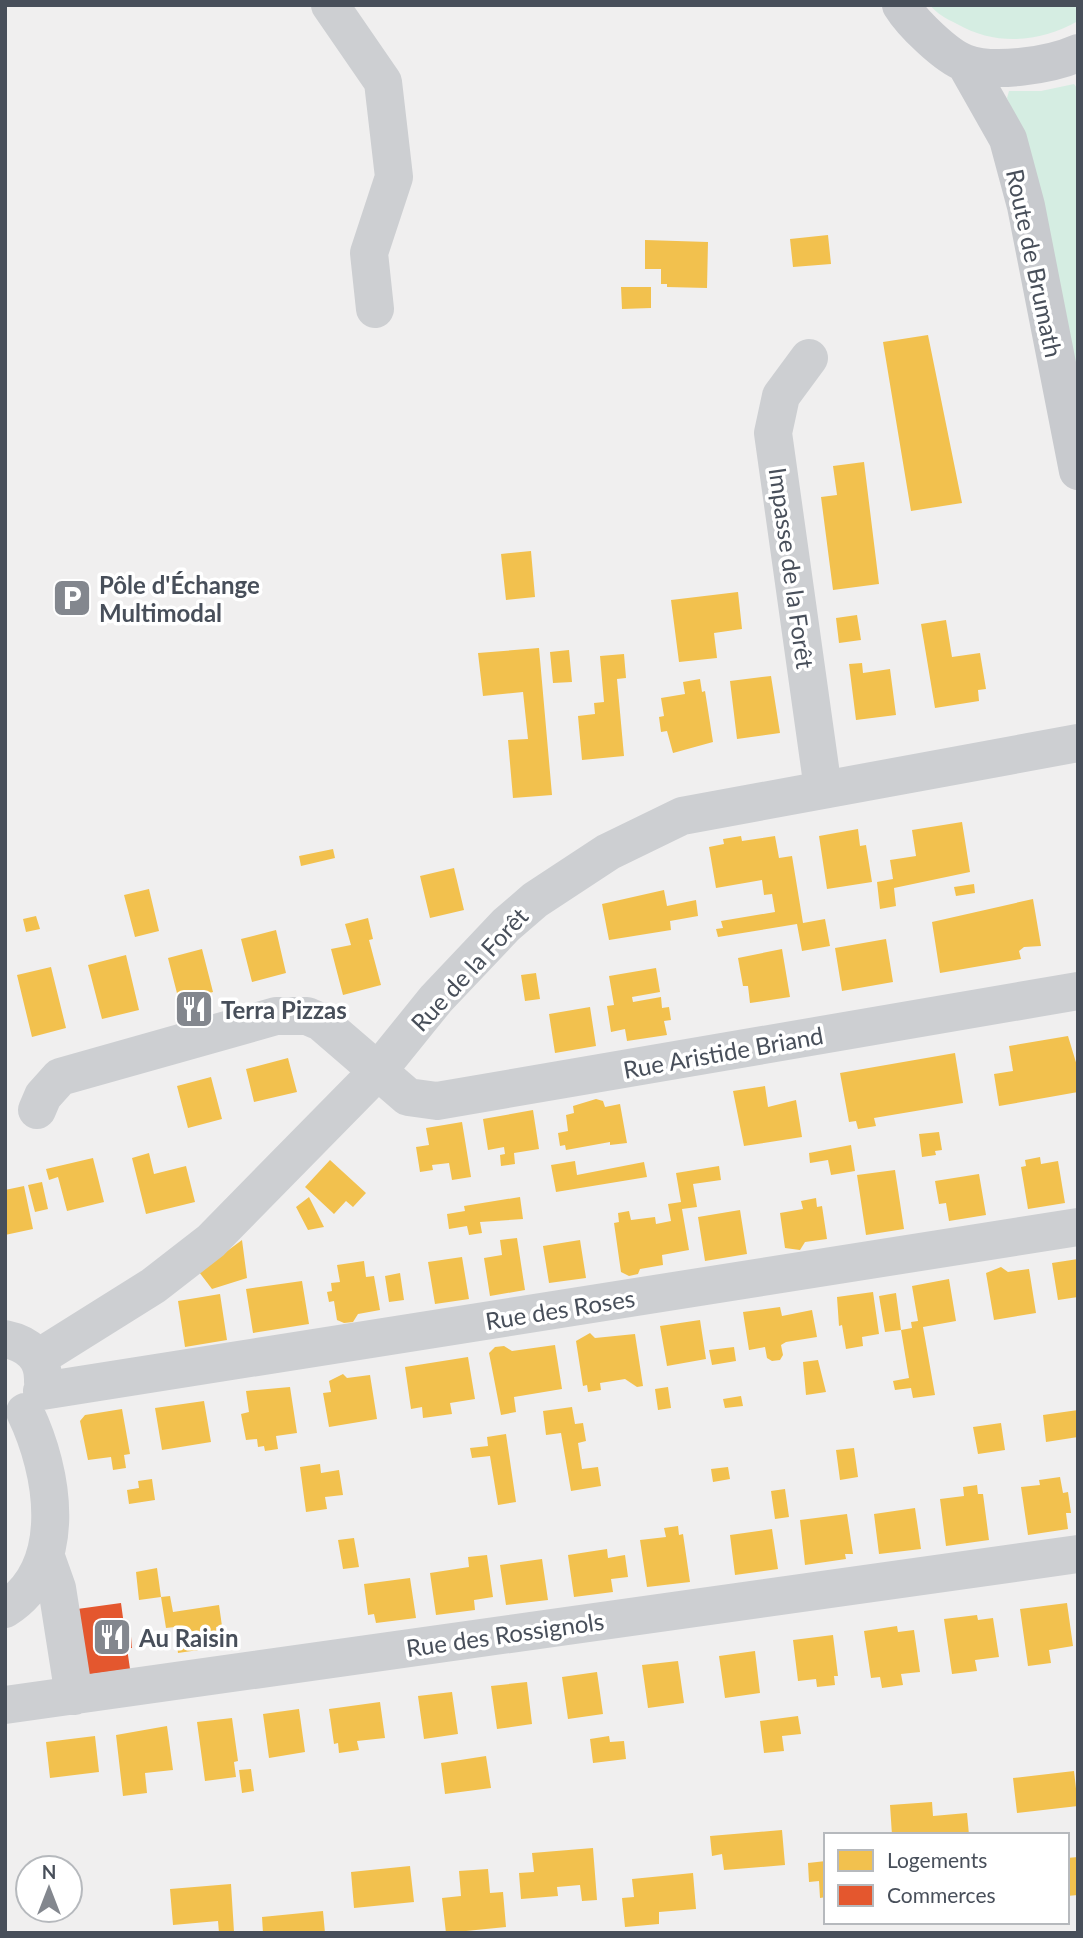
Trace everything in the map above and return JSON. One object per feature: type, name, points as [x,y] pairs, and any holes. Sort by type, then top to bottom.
[{"type":"main road","points":[[901,5],[928,37],[965,63],[1015,68],[1055,63],[1078,53]]},
{"type":"main road","name":"Route de Brumath","points":[[965,63],[1008,139],[1026,206],[1078,471]]},
{"type":"street","points":[[330,5],[383,82],[394,177],[369,253],[375,309]]},
{"type":"street","name":"Impasse de la Forêt","points":[[809,358],[781,396],[773,433],[823,789]]},
{"type":"street","name":"Rue de la Forêt","points":[[23,1403],[153,1286],[211,1241],[377,1072],[436,999],[506,925],[535,900],[608,852],[682,816],[1078,743]]},
{"type":"street","name":"Rue Aristide Briand","points":[[37,1110],[43,1096],[60,1077],[276,1016],[307,1016],[321,1022],[408,1097],[436,1101],[1078,991]]},
{"type":"street","name":"Rue des Roses","points":[[23,1403],[1078,1227]]},
{"type":"street","points":[[5,1339],[30,1348],[23,1403],[26,1469],[32,1487],[35,1526],[25,1564],[5,1589]]},
{"type":"street","points":[[5,1609],[31,1586],[46,1557],[50,1522],[36,1436],[23,1403]]},
{"type":"street","name":"Rue des Rossignols","points":[[5,1705],[1078,1554]]},
{"type":"street","points":[[46,1557],[57,1588],[74,1696]]},
{"type":"green space","points":[[930,5],[1078,5],[1078,21],[1048,34],[1002,39],[972,31],[942,16]]},
{"type":"green space","points":[[1074,84],[1077,88],[1078,381],[1021,130],[1007,98],[1009,91],[1041,91]]},
{"type":"building: Logements","points":[[828,235],[831,264],[793,267],[790,239]]},
{"type":"building: Logements","points":[[645,240],[708,242],[707,288],[667,287],[667,284],[661,284],[661,269],[645,269]]},
{"type":"building: Logements","points":[[621,287],[651,287],[651,308],[622,309]]},
{"type":"building: Logements","points":[[928,335],[962,503],[911,511],[883,342]]},
{"type":"building: Logements","points":[[864,462],[879,584],[833,590],[821,497],[837,495],[833,466]]},
{"type":"building: Logements","points":[[531,551],[535,597],[506,600],[501,554]]},
{"type":"building: Logements","points":[[738,592],[742,629],[714,633],[717,658],[679,662],[671,600]]},
{"type":"building: Logements","points":[[857,615],[861,640],[839,643],[836,618]]},
{"type":"building: Logements","points":[[946,620],[952,657],[980,653],[986,689],[978,690],[979,701],[935,708],[921,624]]},
{"type":"building: Logements","points":[[539,648],[552,795],[513,798],[508,740],[528,739],[523,692],[483,696],[478,653]]},
{"type":"building: Logements","points":[[569,650],[572,682],[553,683],[550,652]]},
{"type":"building: Logements","points":[[624,654],[626,678],[617,679],[624,756],[582,760],[578,716],[595,714],[594,703],[604,702],[600,656]]},
{"type":"building: Logements","points":[[862,663],[863,673],[890,669],[896,715],[856,720],[849,664]]},
{"type":"building: Logements","points":[[771,676],[780,733],[737,739],[730,681]]},
{"type":"building: Logements","points":[[700,679],[702,692],[705,691],[713,742],[673,753],[667,731],[661,732],[659,717],[664,716],[661,698],[685,694],[683,682]]},
{"type":"building: Logements","points":[[962,822],[970,872],[894,888],[896,906],[880,909],[877,882],[893,879],[890,860],[916,856],[912,830]]},
{"type":"building: Logements","points":[[858,829],[860,846],[866,845],[872,882],[827,889],[819,836]]},
{"type":"building: Logements","points":[[741,836],[742,841],[775,836],[779,858],[792,856],[803,923],[825,919],[830,946],[802,951],[797,924],[718,937],[716,929],[723,928],[721,921],[775,912],[772,894],[764,895],[762,880],[716,888],[709,847],[724,844],[723,839]]},
{"type":"building: Logements","points":[[333,849],[335,858],[301,866],[299,856]]},
{"type":"building: Logements","points":[[454,868],[464,910],[430,918],[420,876]]},
{"type":"building: Logements","points":[[974,884],[975,893],[956,896],[954,887]]},
{"type":"building: Logements","points":[[149,889],[159,931],[135,937],[124,895]]},
{"type":"building: Logements","points":[[664,890],[667,906],[696,900],[698,916],[670,921],[671,930],[609,940],[602,904]]},
{"type":"building: Logements","points":[[1033,899],[1041,946],[1024,947],[1019,951],[1021,959],[940,973],[932,922]]},
{"type":"building: Logements","points":[[36,916],[40,929],[26,932],[23,919]]},
{"type":"building: Logements","points":[[368,918],[373,939],[369,940],[381,985],[343,995],[331,949],[351,945],[345,924]]},
{"type":"building: Logements","points":[[276,930],[286,973],[252,982],[241,939]]},
{"type":"building: Logements","points":[[886,939],[893,982],[842,991],[835,948]]},
{"type":"building: Logements","points":[[202,949],[213,992],[179,1001],[168,958]]},
{"type":"building: Logements","points":[[782,949],[790,997],[750,1003],[748,986],[743,986],[738,958]]},
{"type":"building: Logements","points":[[126,955],[139,1010],[102,1019],[88,965]]},
{"type":"building: Logements","points":[[51,967],[66,1028],[32,1037],[17,975]]},
{"type":"building: Logements","points":[[656,968],[660,992],[632,997],[633,1002],[661,997],[662,1008],[669,1007],[671,1020],[664,1021],[667,1035],[627,1041],[625,1029],[611,1032],[607,1006],[614,1005],[609,976]]},
{"type":"building: Logements","points":[[536,973],[540,999],[525,1001],[521,975]]},
{"type":"building: Logements","points":[[590,1007],[596,1046],[555,1053],[549,1014]]},
{"type":"building: Logements","points":[[1068,1036],[1078,1069],[1078,1092],[999,1106],[994,1074],[1013,1071],[1009,1046]]},
{"type":"building: Logements","points":[[955,1053],[963,1103],[874,1118],[876,1126],[858,1129],[856,1121],[849,1122],[840,1073]]},
{"type":"building: Logements","points":[[288,1058],[297,1092],[254,1102],[246,1069]]},
{"type":"building: Logements","points":[[211,1077],[222,1119],[188,1128],[177,1086]]},
{"type":"building: Logements","points":[[765,1086],[768,1107],[796,1100],[802,1137],[744,1146],[733,1091]]},
{"type":"building: Logements","points":[[596,1099],[603,1101],[605,1107],[620,1104],[627,1143],[610,1145],[610,1142],[566,1150],[565,1145],[560,1146],[558,1133],[568,1131],[566,1115],[574,1113],[573,1106]]},
{"type":"building: Logements","points":[[533,1110],[539,1149],[514,1153],[515,1164],[501,1166],[500,1155],[505,1154],[504,1147],[488,1150],[483,1119]]},
{"type":"building: Logements","points":[[462,1122],[471,1177],[452,1180],[449,1163],[432,1165],[433,1170],[420,1172],[416,1147],[429,1145],[426,1128]]},
{"type":"building: Logements","points":[[939,1132],[942,1150],[935,1151],[936,1155],[922,1157],[919,1134]]},
{"type":"building: Logements","points":[[851,1145],[855,1171],[831,1175],[828,1160],[810,1163],[809,1153]]},
{"type":"building: Logements","points":[[149,1153],[154,1174],[186,1166],[195,1202],[146,1214],[132,1158]]},
{"type":"building: Logements","points":[[1040,1157],[1041,1164],[1058,1161],[1065,1203],[1028,1209],[1021,1167],[1026,1166],[1025,1160]]},
{"type":"building: Logements","points":[[93,1158],[104,1202],[67,1211],[58,1177],[49,1180],[46,1169]]},
{"type":"building: Logements","points":[[330,1160],[366,1193],[353,1207],[346,1201],[334,1214],[305,1187]]},
{"type":"building: Logements","points":[[575,1161],[577,1175],[644,1162],[647,1177],[556,1192],[551,1165]]},
{"type":"building: Logements","points":[[719,1166],[721,1180],[693,1184],[697,1207],[682,1209],[689,1250],[662,1255],[663,1265],[640,1269],[638,1274],[629,1276],[621,1272],[614,1223],[619,1222],[618,1213],[629,1211],[631,1220],[655,1217],[656,1224],[671,1221],[668,1204],[681,1202],[676,1173]]},
{"type":"building: Logements","points":[[895,1170],[904,1229],[866,1235],[857,1175]]},
{"type":"building: Logements","points":[[979,1174],[986,1215],[949,1221],[946,1203],[939,1204],[935,1181]]},
{"type":"building: Logements","points":[[42,1182],[48,1209],[35,1212],[28,1185]]},
{"type":"building: Logements","points":[[24,1186],[33,1229],[5,1235],[5,1190]]},
{"type":"building: Logements","points":[[309,1197],[324,1227],[308,1230],[296,1207]]},
{"type":"building: Logements","points":[[520,1197],[523,1219],[480,1222],[482,1233],[469,1235],[467,1226],[449,1229],[447,1214],[465,1211],[464,1206]]},
{"type":"building: Logements","points":[[816,1198],[817,1207],[822,1206],[827,1239],[805,1242],[800,1250],[785,1248],[780,1213],[803,1209],[801,1201]]},
{"type":"building: Logements","points":[[740,1210],[747,1254],[705,1261],[698,1217]]},
{"type":"building: Logements","points":[[517,1238],[525,1290],[490,1296],[484,1258],[502,1255],[500,1240]]},
{"type":"building: Logements","points":[[242,1240],[247,1278],[212,1289],[199,1272]]},
{"type":"building: Logements","points":[[580,1240],[586,1278],[549,1283],[543,1246]]},
{"type":"building: Logements","points":[[462,1257],[469,1299],[435,1304],[428,1262]]},
{"type":"building: Logements","points":[[1078,1259],[1078,1297],[1058,1300],[1052,1263]]},
{"type":"building: Logements","points":[[364,1261],[366,1277],[374,1276],[380,1310],[358,1314],[353,1322],[344,1323],[337,1320],[334,1301],[329,1302],[327,1292],[332,1291],[331,1283],[340,1282],[337,1265]]},
{"type":"building: Logements","points":[[1001,1267],[1008,1272],[1029,1269],[1036,1313],[994,1320],[986,1273]]},
{"type":"building: Logements","points":[[400,1273],[404,1300],[389,1302],[385,1276]]},
{"type":"building: Logements","points":[[949,1279],[956,1321],[923,1327],[935,1395],[913,1398],[911,1388],[895,1390],[893,1381],[909,1378],[901,1330],[912,1328],[911,1322],[918,1321],[912,1286]]},
{"type":"building: Logements","points":[[302,1281],[309,1324],[253,1333],[246,1289]]},
{"type":"building: Logements","points":[[873,1292],[879,1334],[862,1337],[863,1346],[846,1349],[842,1325],[839,1326],[837,1297]]},
{"type":"building: Logements","points":[[896,1293],[901,1330],[885,1332],[879,1296]]},
{"type":"building: Logements","points":[[220,1294],[227,1340],[185,1347],[178,1301]]},
{"type":"building: Logements","points":[[780,1307],[782,1316],[812,1310],[817,1337],[786,1342],[781,1345],[783,1355],[780,1360],[772,1361],[767,1358],[765,1347],[749,1350],[743,1312]]},
{"type":"building: Logements","points":[[700,1320],[706,1359],[667,1366],[660,1326]]},
{"type":"building: Logements","points":[[590,1333],[595,1338],[635,1334],[643,1386],[637,1387],[625,1379],[600,1383],[601,1390],[588,1392],[587,1385],[583,1386],[576,1341]]},
{"type":"building: Logements","points":[[555,1345],[562,1389],[514,1397],[516,1412],[501,1415],[489,1353],[495,1347],[504,1346],[512,1351]]},
{"type":"building: Logements","points":[[734,1347],[736,1361],[712,1365],[709,1350]]},
{"type":"building: Logements","points":[[468,1357],[475,1399],[450,1403],[452,1414],[423,1418],[422,1407],[411,1409],[405,1367]]},
{"type":"building: Logements","points":[[818,1360],[826,1392],[806,1395],[803,1362]]},
{"type":"building: Logements","points":[[343,1374],[347,1378],[370,1375],[377,1419],[329,1427],[323,1393],[331,1392],[329,1381]]},
{"type":"building: Logements","points":[[290,1387],[297,1433],[276,1436],[278,1449],[265,1451],[264,1446],[258,1447],[257,1439],[246,1440],[241,1414],[249,1412],[246,1391]]},
{"type":"building: Logements","points":[[668,1387],[671,1408],[658,1410],[655,1389]]},
{"type":"building: Logements","points":[[741,1396],[743,1406],[725,1408],[723,1399]]},
{"type":"building: Logements","points":[[204,1401],[211,1442],[162,1450],[155,1408]]},
{"type":"building: Logements","points":[[572,1407],[575,1424],[583,1423],[586,1441],[578,1443],[582,1469],[598,1467],[601,1486],[571,1491],[561,1433],[546,1435],[543,1411]]},
{"type":"building: Logements","points":[[122,1409],[130,1454],[124,1455],[126,1468],[113,1470],[111,1457],[88,1460],[80,1421],[85,1415]]},
{"type":"building: Logements","points":[[1078,1410],[1078,1437],[1046,1442],[1043,1415]]},
{"type":"building: Logements","points":[[1001,1423],[1005,1450],[978,1454],[973,1427]]},
{"type":"building: Logements","points":[[506,1434],[516,1502],[498,1505],[490,1456],[472,1458],[470,1448],[488,1446],[487,1437]]},
{"type":"building: Logements","points":[[854,1448],[858,1477],[840,1480],[836,1450]]},
{"type":"building: Logements","points":[[320,1464],[321,1473],[339,1470],[343,1495],[325,1497],[327,1509],[306,1512],[300,1467]]},
{"type":"building: Logements","points":[[728,1467],[730,1479],[713,1482],[711,1469]]},
{"type":"building: Logements","points":[[1060,1477],[1063,1493],[1068,1492],[1071,1513],[1066,1513],[1068,1529],[1028,1535],[1021,1487],[1040,1485],[1039,1480]]},
{"type":"building: Logements","points":[[152,1479],[155,1500],[129,1504],[127,1490],[139,1488],[138,1481]]},
{"type":"building: Logements","points":[[977,1485],[978,1494],[983,1494],[989,1540],[946,1546],[940,1499],[964,1496],[963,1487]]},
{"type":"building: Logements","points":[[785,1489],[789,1517],[775,1519],[771,1491]]},
{"type":"building: Logements","points":[[915,1508],[921,1549],[879,1554],[874,1514]]},
{"type":"building: Logements","points":[[847,1514],[853,1554],[845,1554],[846,1559],[805,1565],[800,1520]]},
{"type":"building: Logements","points":[[678,1526],[679,1535],[683,1534],[690,1582],[647,1587],[640,1540],[666,1537],[664,1528]]},
{"type":"building: Logements","points":[[772,1529],[778,1569],[735,1575],[730,1535]]},
{"type":"building: Logements","points":[[354,1538],[359,1567],[343,1569],[338,1540]]},
{"type":"building: Logements","points":[[607,1549],[608,1558],[625,1555],[628,1577],[611,1579],[613,1592],[574,1597],[568,1555]]},
{"type":"building: Logements","points":[[487,1555],[493,1597],[474,1600],[475,1610],[436,1615],[430,1573],[469,1567],[468,1557]]},
{"type":"building: Logements","points":[[542,1559],[548,1600],[506,1605],[500,1565]]},
{"type":"building: Logements","points":[[157,1568],[161,1597],[139,1600],[136,1572]]},
{"type":"building: Logements","points":[[410,1578],[416,1618],[376,1623],[374,1614],[368,1615],[364,1584]]},
{"type":"building: Logements","points":[[170,1596],[173,1612],[219,1605],[222,1626],[216,1627],[219,1647],[178,1653],[175,1627],[166,1628],[161,1597]]},
{"type":"building: Logements","points":[[1067,1603],[1073,1646],[1049,1650],[1051,1663],[1028,1666],[1020,1609]]},
{"type":"building: Logements","points":[[977,1615],[978,1620],[993,1618],[999,1657],[975,1660],[977,1671],[952,1674],[944,1619]]},
{"type":"building: Logements","points":[[897,1626],[898,1632],[914,1630],[920,1672],[901,1674],[903,1685],[882,1688],[880,1677],[871,1678],[864,1631]]},
{"type":"building: Logements","points":[[833,1635],[838,1676],[834,1676],[835,1685],[817,1687],[816,1679],[798,1681],[793,1640]]},
{"type":"building: Logements","points":[[755,1651],[760,1693],[725,1698],[719,1656]]},
{"type":"building: Logements","points":[[678,1661],[684,1703],[648,1708],[642,1665]]},
{"type":"building: Logements","points":[[597,1672],[603,1714],[568,1719],[562,1677]]},
{"type":"building: Logements","points":[[527,1682],[532,1724],[497,1729],[491,1686]]},
{"type":"building: Logements","points":[[452,1692],[458,1734],[424,1739],[418,1696]]},
{"type":"building: Logements","points":[[380,1702],[385,1738],[357,1741],[359,1750],[339,1753],[338,1743],[334,1744],[329,1709]]},
{"type":"building: Logements","points":[[299,1709],[305,1752],[269,1758],[263,1714]]},
{"type":"building: Logements","points":[[798,1716],[801,1734],[782,1736],[784,1751],[764,1753],[760,1721]]},
{"type":"building: Logements","points":[[232,1718],[238,1761],[234,1762],[236,1777],[205,1781],[197,1722]]},
{"type":"building: Logements","points":[[167,1726],[173,1770],[145,1773],[147,1793],[123,1796],[116,1735]]},
{"type":"building: Logements","points":[[95,1736],[99,1772],[50,1778],[46,1742]]},
{"type":"building: Logements","points":[[609,1736],[610,1742],[624,1741],[626,1759],[593,1763],[590,1739]]},
{"type":"building: Logements","points":[[486,1756],[491,1788],[445,1794],[441,1763]]},
{"type":"building: Logements","points":[[251,1769],[254,1791],[242,1793],[239,1770]]},
{"type":"building: Logements","points":[[1074,1771],[1078,1806],[1017,1813],[1013,1778]]},
{"type":"building: Logements","points":[[932,1802],[933,1816],[967,1813],[969,1833],[892,1833],[890,1805]]},
{"type":"building: Logements","points":[[782,1830],[785,1865],[724,1870],[722,1854],[712,1856],[710,1836]]},
{"type":"building: Logements","points":[[593,1848],[597,1900],[582,1901],[580,1885],[557,1887],[558,1896],[521,1899],[519,1873],[534,1872],[532,1853]]},
{"type":"building: Logements","points":[[1078,1857],[1078,1895],[1069,1896],[1069,1858]]},
{"type":"building: Logements","points":[[824,1861],[824,1897],[820,1898],[819,1881],[809,1882],[808,1863]]},
{"type":"building: Logements","points":[[410,1866],[414,1902],[354,1908],[351,1872]]},
{"type":"building: Logements","points":[[488,1869],[490,1893],[503,1892],[506,1927],[446,1933],[442,1898],[461,1896],[459,1871]]},
{"type":"building: Logements","points":[[693,1873],[696,1909],[659,1912],[659,1924],[625,1927],[622,1898],[634,1897],[632,1879]]},
{"type":"building: Logements","points":[[231,1884],[234,1932],[219,1933],[218,1921],[173,1925],[170,1889]]},
{"type":"building: Logements","points":[[323,1911],[325,1933],[263,1933],[262,1917]]},
{"type":"building: Commerces","points":[[121,1603],[124,1625],[130,1625],[132,1648],[127,1648],[130,1669],[85,1675],[70,1610]]},
{"type":"place","name":"Pôle d'Échange Multimodal","points":[[72,598]]},
{"type":"place","name":"Terra Pizzas","points":[[194,1009]]},
{"type":"place","name":"Au Raisin","points":[[112,1637]]}]
